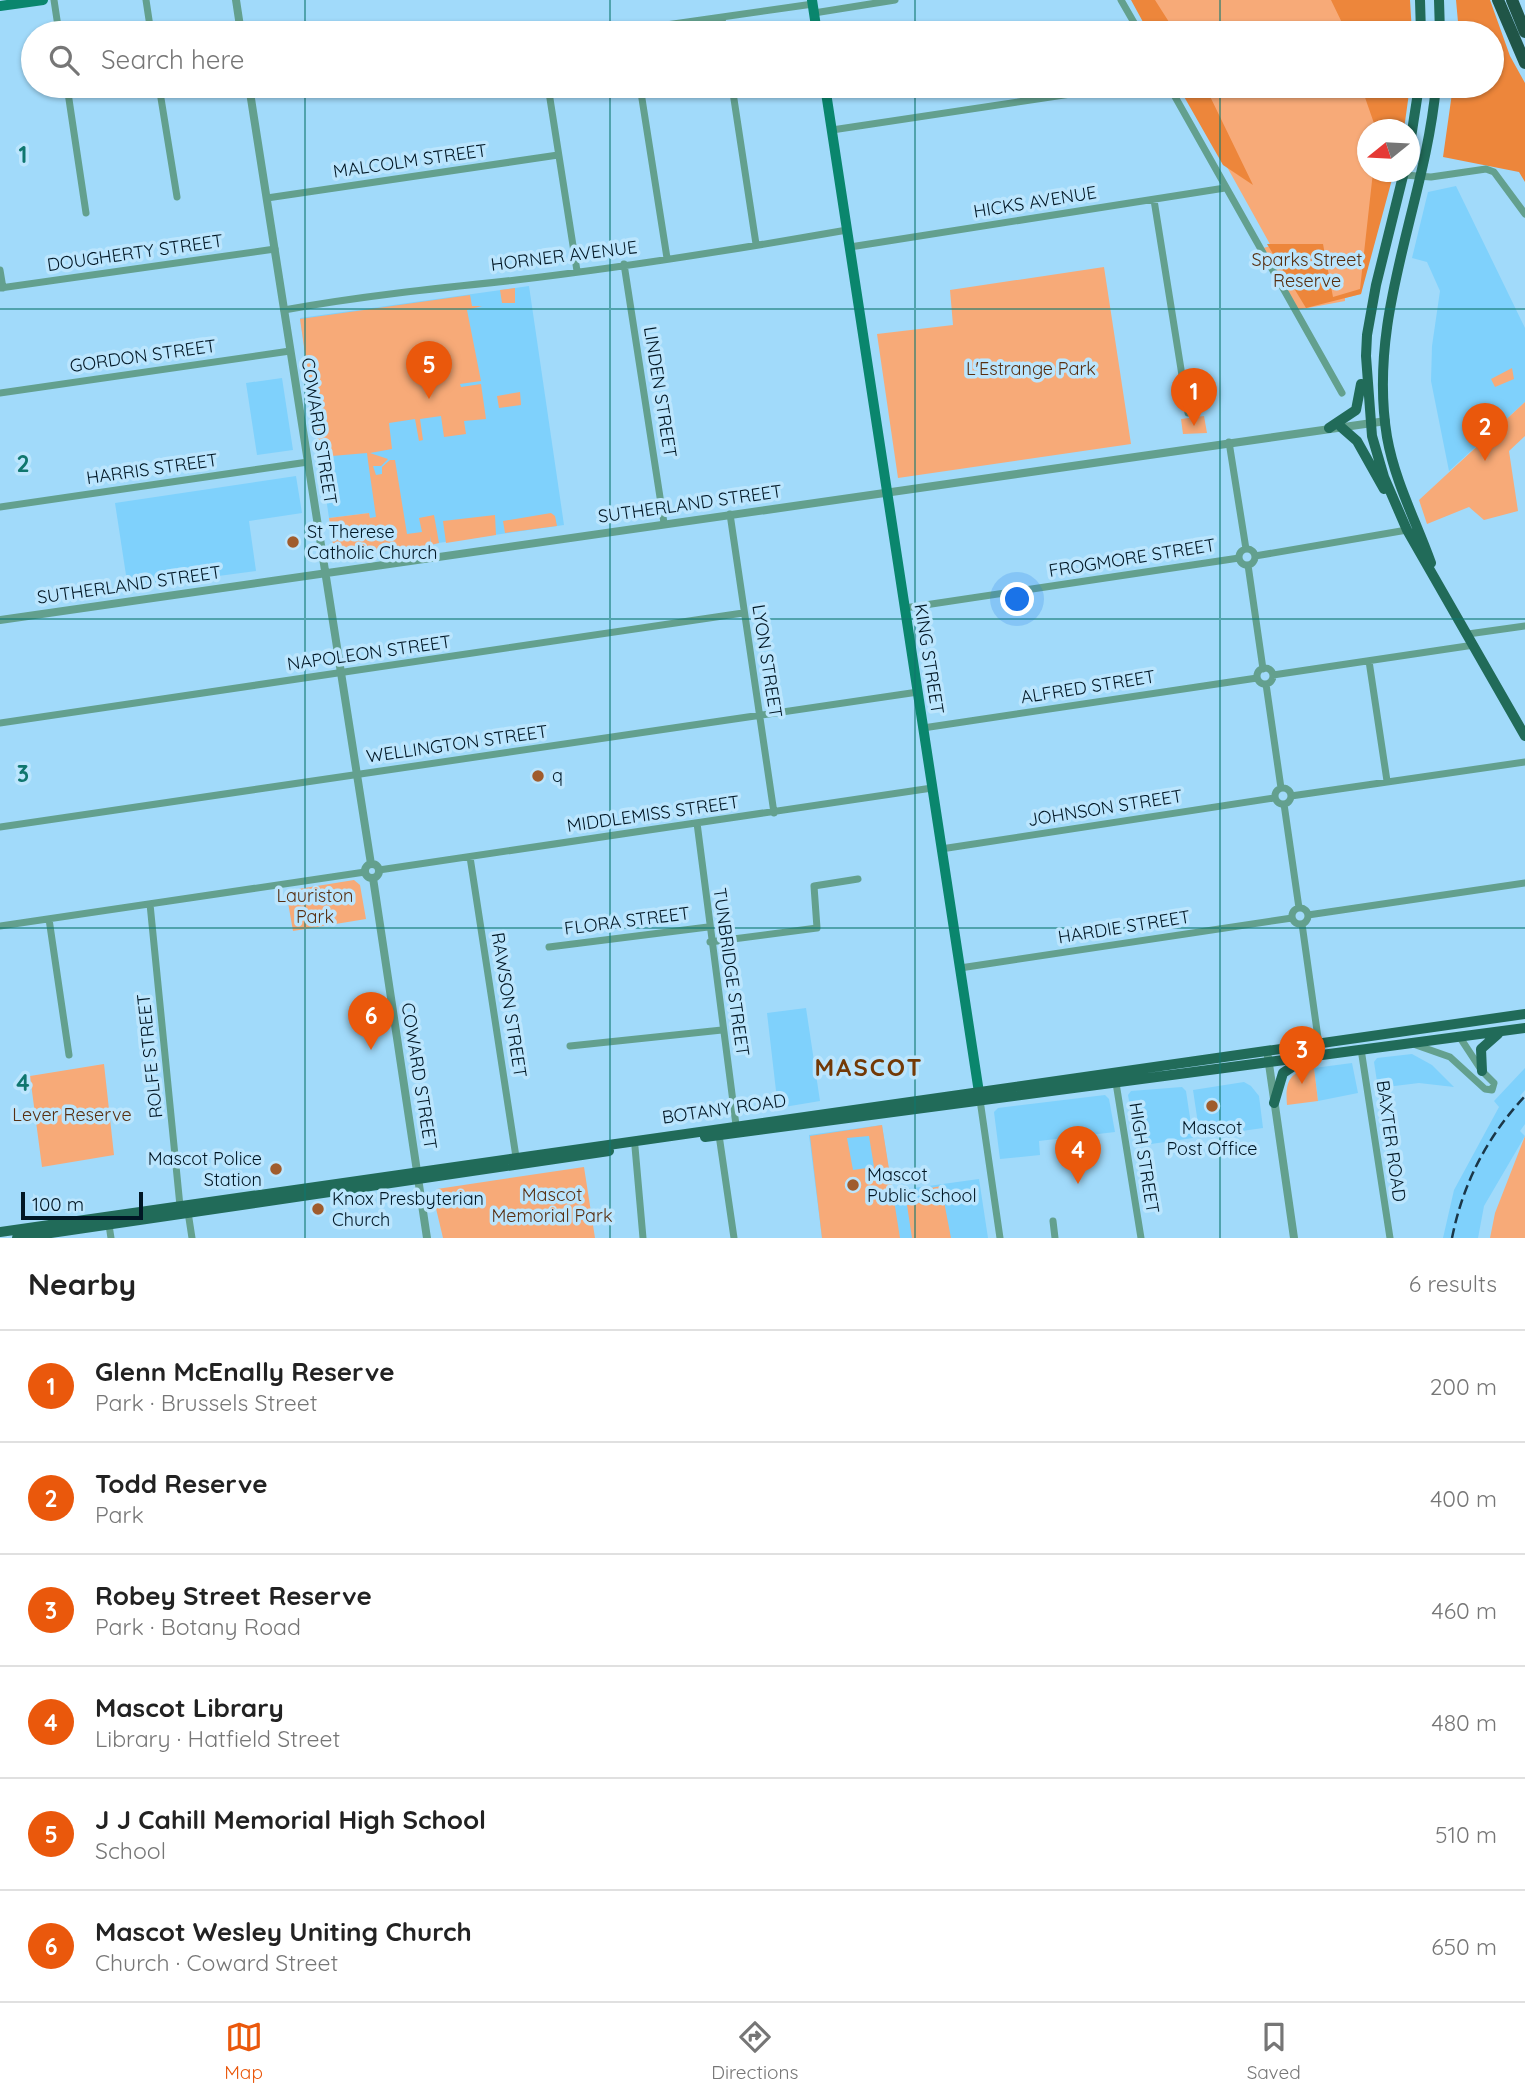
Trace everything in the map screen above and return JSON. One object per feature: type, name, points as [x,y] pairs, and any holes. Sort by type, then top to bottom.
[{"type":"highway","points":[[1498,0],[1525,63]]},
{"type":"highway","points":[[1512,0],[1525,32]]},
{"type":"main road","points":[[0,6],[43,0]]},
{"type":"main road","points":[[1420,0],[1421,21]]},
{"type":"main road","points":[[1439,0],[1440,21]]},
{"type":"main road","name":"KING STREET","points":[[827,98],[979,1095]]},
{"type":"main road","points":[[1413,119],[1417,98]]},
{"type":"main road","points":[[1420,178],[1434,98]]},
{"type":"main road","points":[[1329,428],[1356,410],[1360,398],[1376,285],[1402,182]]},
{"type":"main road","points":[[1419,182],[1385,329],[1382,377],[1386,421],[1401,487],[1436,575]]},
{"type":"main road","points":[[1366,356],[1370,422],[1378,458],[1394,503]]},
{"type":"main road","points":[[1341,426],[1357,441],[1394,503],[1525,736]]},
{"type":"main road","name":"BOTANY ROAD","points":[[419,1176],[516,1157],[736,1125],[1319,1050],[1453,1023],[1525,1014]]},
{"type":"main road","name":"BOTANY ROAD","points":[[1319,1050],[1362,1049],[1525,1028]]},
{"type":"main road","points":[[1482,1071],[1479,1055],[1483,1044],[1505,1031]]},
{"type":"main road","points":[[1273,1103],[1276,1087],[1287,1069],[1319,1050]]},
{"type":"main road","name":"BOTANY ROAD","points":[[0,1232],[635,1147],[979,1095],[1116,1083],[1268,1057]]},
{"type":"main road","name":"BOTANY ROAD","points":[[23,1238],[109,1225],[184,1209]]},
{"type":"street","points":[[54,0],[57,21]]},
{"type":"street","points":[[146,0],[149,21]]},
{"type":"street","points":[[236,0],[240,21]]},
{"type":"street","points":[[703,21],[813,5],[895,0]]},
{"type":"street","points":[[1121,0],[1133,21]]},
{"type":"street","points":[[69,98],[86,213]]},
{"type":"street","points":[[161,98],[177,197]]},
{"type":"street","name":"COWARD STREET","points":[[251,98],[371,864]]},
{"type":"street","points":[[550,98],[577,271]]},
{"type":"street","points":[[642,98],[667,258]]},
{"type":"street","points":[[734,98],[756,244]]},
{"type":"street","points":[[832,130],[1044,98]]},
{"type":"street","points":[[1176,98],[1342,393]]},
{"type":"street","name":"MALCOLM STREET","points":[[267,198],[558,155]]},
{"type":"street","points":[[1420,178],[1486,169],[1494,172],[1525,214]]},
{"type":"street","name":"HICKS AVENUE","points":[[850,247],[1225,188]]},
{"type":"street","points":[[1154,200],[1188,413]]},
{"type":"street","name":"HORNER AVENUE","points":[[284,310],[465,283],[577,271],[848,230]]},
{"type":"street","name":"DOUGHERTY STREET","points":[[1,288],[275,249]]},
{"type":"street","name":"LINDEN STREET","points":[[624,264],[664,523]]},
{"type":"street","points":[[0,270],[1,288]]},
{"type":"street","name":"GORDON STREET","points":[[0,393],[290,351]]},
{"type":"street","name":"SUTHERLAND STREET","points":[[0,620],[1386,421]]},
{"type":"street","points":[[1229,442],[1246,549],[1255,556]]},
{"type":"street","name":"HARRIS STREET","points":[[0,507],[308,462]]},
{"type":"street","name":"LYON STREET","points":[[730,514],[774,813]]},
{"type":"street","points":[[1248,565],[1255,556],[1407,530]]},
{"type":"street","points":[[1246,549],[1239,558],[1248,565],[1263,668],[1257,678],[1266,684]]},
{"type":"street","name":"FROGMORE STREET","points":[[905,608],[1239,558]]},
{"type":"street","name":"NAPOLEON STREET","points":[[0,723],[743,614]]},
{"type":"street","points":[[1468,634],[1525,626]]},
{"type":"street","points":[[1263,668],[1273,675],[1474,645]]},
{"type":"street","points":[[1369,661],[1387,780]]},
{"type":"street","points":[[1273,675],[1266,684],[1281,788],[1275,798],[1283,804],[1299,908],[1308,915],[1525,883]]},
{"type":"street","name":"ALFRED STREET","points":[[923,728],[1257,678]]},
{"type":"street","name":"WELLINGTON STREET","points":[[0,827],[918,692]]},
{"type":"street","points":[[1283,804],[1291,796],[1525,762]]},
{"type":"street","name":"MIDDLEMISS STREET","points":[[379,870],[932,788]]},
{"type":"street","points":[[1281,788],[1286,789],[1291,796]]},
{"type":"street","name":"JOHNSON STREET","points":[[941,849],[1275,798]]},
{"type":"street","name":"TUNBRIDGE STREET","points":[[696,823],[736,1125]]},
{"type":"street","name":"RAWSON STREET","points":[[470,857],[516,1157]]},
{"type":"street","points":[[0,926],[365,872],[371,864],[379,870],[373,878],[365,872]]},
{"type":"street","name":"COWARD STREET","points":[[373,878],[427,1238]]},
{"type":"street","points":[[710,942],[817,928],[814,886],[858,879]]},
{"type":"street","name":"ROLFE STREET","points":[[150,904],[184,1209],[192,1238]]},
{"type":"street","points":[[1299,908],[1292,918],[1302,924]]},
{"type":"street","points":[[1308,915],[1302,924],[1319,1050]]},
{"type":"street","name":"HARDIE STREET","points":[[960,968],[1292,918]]},
{"type":"street","points":[[49,919],[69,1055]]},
{"type":"street","name":"FLORA STREET","points":[[549,947],[708,927]]},
{"type":"street","points":[[1408,1043],[1450,1057],[1485,1089],[1492,1090],[1494,1084],[1482,1071],[1453,1023]]},
{"type":"street","points":[[570,1046],[722,1030]]},
{"type":"street","name":"BAXTER ROAD","points":[[1362,1049],[1390,1238]]},
{"type":"street","points":[[1268,1057],[1294,1238]]},
{"type":"street","name":"HIGH STREET","points":[[1116,1083],[1140,1238]]},
{"type":"street","name":"KING STREET","points":[[979,1095],[1000,1238]]},
{"type":"street","points":[[719,1135],[734,1238]]},
{"type":"street","points":[[635,1147],[643,1238]]},
{"type":"street","points":[[1053,1221],[1055,1238]]},
{"type":"street","points":[[109,1225],[111,1238]]},
{"type":"shaded area","points":[[1456,186],[1525,328],[1525,402],[1449,471],[1431,381],[1432,346],[1440,291],[1427,262],[1412,258],[1428,192]]},
{"type":"shaded area","points":[[529,286],[564,525],[375,552],[369,513],[329,518],[300,318]]},
{"type":"shaded area","points":[[282,378],[293,450],[257,455],[246,383]]},
{"type":"shaded area","points":[[296,476],[302,513],[249,521],[256,571],[128,588],[115,503]]},
{"type":"shaded area","points":[[806,1008],[820,1101],[778,1108],[767,1013]]},
{"type":"shaded area","points":[[1412,1054],[1432,1065],[1454,1087],[1419,1083],[1378,1088],[1374,1062],[1377,1058]]},
{"type":"shaded area","points":[[1352,1063],[1358,1093],[1318,1101],[1314,1068]]},
{"type":"shaded area","points":[[1525,1068],[1525,1090],[1520,1096],[1525,1101],[1525,1124],[1520,1131],[1525,1136],[1484,1206],[1478,1238],[1443,1238],[1454,1190],[1499,1107],[1494,1101]]},
{"type":"shaded area","points":[[1244,1082],[1259,1096],[1263,1128],[1200,1137],[1193,1090]]},
{"type":"shaded area","points":[[1182,1087],[1186,1091],[1193,1138],[1137,1146],[1128,1095],[1131,1091]]},
{"type":"shaded area","points":[[1105,1095],[1109,1099],[1115,1132],[1039,1141],[1040,1155],[1000,1159],[994,1112],[998,1108]]},
{"type":"shaded area","name":"Mascot Public School","points":[[882,1125],[892,1191],[979,1179],[988,1238],[822,1238],[809,1135]]},
{"type":"green space","points":[[1131,0],[1155,0],[1168,21],[1142,21]]},
{"type":"green space","points":[[1135,0],[1384,0],[1387,21],[1146,21]]},
{"type":"green space","points":[[1331,0],[1410,0],[1411,21],[1341,21]]},
{"type":"green space","points":[[1456,0],[1490,0],[1498,21],[1458,21]]},
{"type":"green space","points":[[1504,39],[1525,83],[1525,182],[1519,172],[1443,157],[1451,98],[1504,98]]},
{"type":"green space","points":[[1185,98],[1211,98],[1253,185],[1223,165]]},
{"type":"green space","points":[[1189,98],[1394,98],[1393,119],[1357,119],[1357,182],[1383,182],[1361,294],[1345,298],[1345,301],[1297,310],[1263,248],[1271,246]]},
{"type":"green space","points":[[1365,98],[1408,98],[1405,119],[1373,119]]},
{"type":"green space","name":"Sparks Street Reserve","points":[[1372,182],[1391,182],[1361,294],[1306,308],[1267,244],[1323,244],[1333,297],[1360,289]]},
{"type":"green space","name":"L'Estrange Park","points":[[1104,267],[1131,444],[898,478],[877,334],[953,325],[950,290]]},
{"type":"green space","points":[[515,288],[515,303],[502,303],[500,290]]},
{"type":"green space","points":[[470,295],[472,306],[482,306],[467,310],[481,381],[460,384],[461,387],[481,384],[486,419],[464,421],[466,434],[444,437],[441,416],[420,419],[423,440],[419,441],[415,419],[389,423],[392,449],[370,453],[388,459],[381,466],[373,466],[376,475],[382,474],[382,467],[390,460],[395,460],[407,534],[422,532],[419,518],[434,515],[439,543],[431,545],[430,536],[430,545],[335,558],[329,518],[369,513],[370,518],[376,517],[367,453],[320,457],[300,319]]},
{"type":"green space","points":[[1512,368],[1514,379],[1495,387],[1491,379]]},
{"type":"green space","points":[[520,392],[521,405],[499,408],[497,396]]},
{"type":"green space","points":[[1525,402],[1525,436],[1509,451],[1518,511],[1484,520],[1469,507],[1427,524],[1419,500]]},
{"type":"green space","points":[[1204,416],[1207,433],[1183,434],[1181,419]]},
{"type":"green space","points":[[551,513],[555,516],[557,526],[505,533],[503,521]]},
{"type":"green space","points":[[495,515],[496,535],[446,543],[443,521]]},
{"type":"green space","name":"Lauriston Park","points":[[354,880],[360,885],[366,919],[293,931],[286,891]]},
{"type":"green space","name":"Lever Reserve","points":[[104,1064],[114,1155],[42,1167],[30,1076]]},
{"type":"green space","points":[[1314,1068],[1318,1101],[1287,1105],[1290,1079],[1299,1072]]},
{"type":"green space","points":[[882,1125],[900,1238],[822,1238],[810,1136]],"holes":[[[869,1136],[874,1167],[853,1170],[847,1138]]]},
{"type":"green space","points":[[1525,1136],[1525,1238],[1490,1238],[1495,1213]]},
{"type":"green space","name":"Mascot Memorial Park","points":[[584,1167],[595,1238],[443,1238],[434,1200],[437,1189]]},
{"type":"green space","points":[[941,1186],[951,1238],[912,1238],[907,1205],[923,1202],[921,1190]]},
{"type":"railway","points":[[1452,1238],[1463,1198],[1478,1162],[1499,1128],[1525,1096]]},
{"type":"place","name":"J J Cahill Memorial High School","points":[[429,399]]},
{"type":"place","name":"Glenn McEnally Reserve","points":[[1194,426]]},
{"type":"place","name":"Todd Reserve","points":[[1485,461]]},
{"type":"place","name":"St Therese Catholic Church","points":[[293,542]]},
{"type":"place","name":"q","points":[[538,776]]},
{"type":"place","name":"Mascot Wesley Uniting Church","points":[[371,1050]]},
{"type":"place","name":"Robey Street Reserve","points":[[1302,1084]]},
{"type":"place","name":"Mascot Post Office","points":[[1212,1106]]},
{"type":"place","name":"Mascot Police Station","points":[[276,1169]]},
{"type":"place","name":"Mascot Library","points":[[1078,1184]]},
{"type":"place","name":"Mascot Public School","points":[[853,1185]]},
{"type":"place","name":"Knox Presbyterian Church","points":[[318,1209]]},
{"type":"district","name":"MASCOT","points":[[869,1068]]}]
